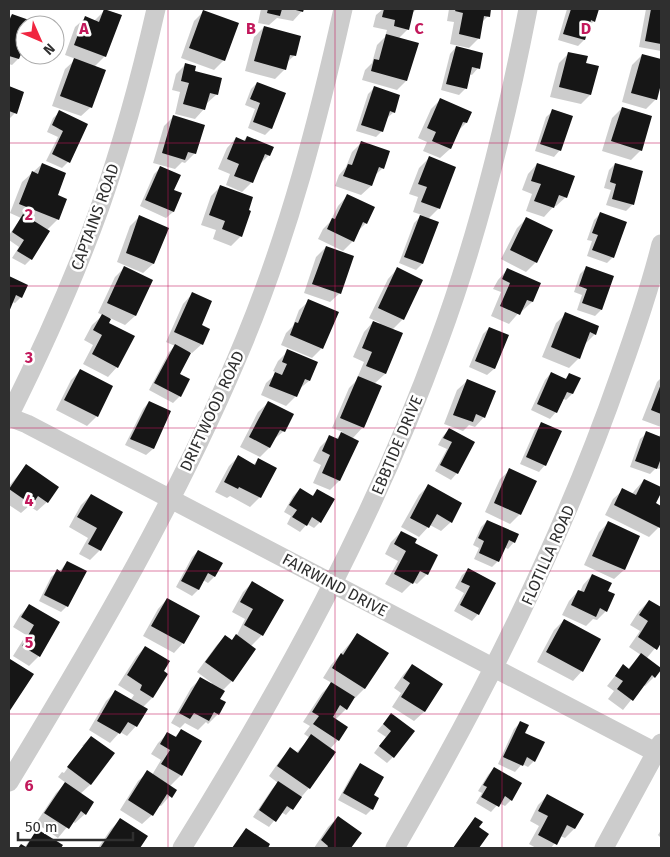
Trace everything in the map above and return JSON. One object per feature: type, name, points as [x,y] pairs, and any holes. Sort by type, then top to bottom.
[{"type":"street","name":"CAPTAINS ROAD","points":[[9,417],[73,277],[100,206],[127,123],[156,9]]},
{"type":"street","name":"DRIFTWOOD ROAD","points":[[9,782],[71,680],[133,571],[171,499],[217,404],[274,262],[305,166],[343,9]]},
{"type":"street","name":"EBBTIDE DRIVE","points":[[182,848],[265,708],[333,584],[409,420],[466,260],[493,168],[528,9]]},
{"type":"street","name":"FLOTILLA ROAD","points":[[395,848],[494,668],[536,584],[572,503],[634,336],[661,244]]},
{"type":"street","name":"FAIRWIND DRIVE","points":[[9,417],[27,424],[494,668],[660,750]]},
{"type":"street","points":[[604,848],[660,750]]},
{"type":"building","points":[[104,9],[122,15],[106,57],[74,45],[85,16],[99,22]]},
{"type":"building","points":[[268,9],[282,9],[280,16],[267,13]]},
{"type":"building","points":[[292,9],[304,9],[303,12]]},
{"type":"building","points":[[384,9],[414,9],[409,30],[394,26],[395,20],[382,17]]},
{"type":"building","points":[[456,9],[491,9],[490,17],[484,16],[480,39],[459,34],[463,13],[455,11]]},
{"type":"building","points":[[571,9],[599,9],[595,22],[591,20],[585,40],[563,34]]},
{"type":"building","points":[[651,9],[661,9],[661,44],[645,41]]},
{"type":"building","points":[[203,10],[239,23],[225,61],[189,48]]},
{"type":"building","points":[[12,14],[15,15],[15,58],[9,56],[9,21]]},
{"type":"building","points":[[264,26],[301,36],[296,56],[290,55],[286,70],[254,61]]},
{"type":"building","points":[[386,34],[419,43],[407,81],[371,71],[374,59],[379,60]]},
{"type":"building","points":[[456,46],[483,53],[480,69],[472,67],[467,89],[446,84]]},
{"type":"building","points":[[568,52],[588,56],[586,63],[599,66],[591,95],[559,87]]},
{"type":"building","points":[[642,54],[661,59],[661,84],[657,100],[631,93]]},
{"type":"building","points":[[74,58],[106,70],[92,108],[60,96]]},
{"type":"building","points":[[185,63],[196,66],[195,71],[222,78],[218,95],[210,93],[205,110],[183,104],[189,83],[181,81]]},
{"type":"building","points":[[257,82],[286,93],[272,129],[253,122],[260,103],[250,99]]},
{"type":"building","points":[[9,86],[24,92],[17,114],[9,111]]},
{"type":"building","points":[[374,86],[400,95],[395,113],[390,111],[383,132],[361,125]]},
{"type":"building","points":[[440,98],[472,112],[467,123],[463,122],[451,149],[432,141],[436,132],[427,128]]},
{"type":"building","points":[[622,107],[652,116],[642,151],[611,141]]},
{"type":"building","points":[[552,109],[573,116],[561,151],[540,144]]},
{"type":"building","points":[[59,110],[88,124],[70,163],[52,154],[63,131],[52,125]]},
{"type":"building","points":[[173,115],[205,125],[196,154],[188,152],[185,160],[162,153]]},
{"type":"building","points":[[247,136],[274,147],[270,156],[265,154],[253,183],[234,176],[239,164],[227,159],[236,137],[245,141]]},
{"type":"building","points":[[361,141],[390,151],[384,169],[379,167],[372,186],[343,176],[348,164],[352,165]]},
{"type":"building","points":[[429,156],[456,167],[440,209],[421,202],[427,187],[418,184]]},
{"type":"building","points":[[42,163],[66,173],[58,195],[67,199],[59,220],[19,204],[32,171],[38,174]]},
{"type":"building","points":[[537,163],[575,176],[567,198],[559,195],[554,208],[534,201],[541,184],[531,181]]},
{"type":"building","points":[[615,163],[643,171],[634,205],[612,199],[616,184],[610,182]]},
{"type":"building","points":[[160,166],[181,175],[174,190],[182,193],[174,212],[145,200]]},
{"type":"building","points":[[220,185],[253,197],[249,210],[251,211],[242,237],[222,229],[225,221],[209,215]]},
{"type":"building","points":[[347,194],[375,207],[367,224],[363,222],[354,242],[327,229],[332,218],[335,219]]},
{"type":"building","points":[[600,212],[627,222],[614,258],[592,250],[598,235],[592,233]]},
{"type":"building","points":[[23,214],[50,231],[32,260],[17,251],[24,240],[12,232]]},
{"type":"building","points":[[139,215],[169,228],[154,264],[126,253]]},
{"type":"building","points":[[420,215],[439,222],[423,264],[404,257]]},
{"type":"building","points":[[526,217],[553,230],[537,263],[510,250]]},
{"type":"building","points":[[326,246],[354,256],[341,294],[312,284]]},
{"type":"building","points":[[124,266],[153,280],[136,316],[107,303]]},
{"type":"building","points":[[586,266],[614,276],[602,310],[582,303],[587,289],[579,286]]},
{"type":"building","points":[[397,267],[423,280],[404,320],[378,308]]},
{"type":"building","points":[[507,268],[541,283],[533,302],[527,300],[520,315],[500,306],[510,283],[502,279]]},
{"type":"building","points":[[9,276],[28,285],[22,298],[16,295],[9,312]]},
{"type":"building","points":[[192,292],[212,301],[202,325],[210,329],[203,345],[174,332]]},
{"type":"building","points":[[308,299],[339,312],[323,349],[290,335],[295,322],[298,323]]},
{"type":"building","points":[[565,312],[599,326],[596,335],[590,332],[580,359],[551,347]]},
{"type":"building","points":[[102,314],[111,319],[109,323],[135,336],[118,368],[92,354],[102,335],[93,330]]},
{"type":"building","points":[[373,321],[403,333],[386,374],[366,366],[372,352],[362,348]]},
{"type":"building","points":[[489,327],[509,335],[495,369],[475,361]]},
{"type":"building","points":[[175,344],[191,353],[180,374],[190,379],[181,397],[154,383]]},
{"type":"building","points":[[287,349],[318,362],[310,381],[305,379],[297,397],[269,386],[275,372],[282,375],[287,364],[282,362]]},
{"type":"building","points":[[80,369],[113,386],[98,417],[64,400]]},
{"type":"building","points":[[551,372],[566,379],[569,373],[581,378],[573,394],[567,392],[557,413],[537,404]]},
{"type":"building","points":[[358,376],[382,386],[364,428],[340,418]]},
{"type":"building","points":[[467,379],[496,391],[485,418],[476,414],[473,422],[453,415]]},
{"type":"building","points":[[661,384],[661,414],[651,410]]},
{"type":"building","points":[[149,401],[171,411],[154,449],[130,439]]},
{"type":"building","points":[[268,401],[294,414],[285,432],[280,430],[270,448],[249,437]]},
{"type":"building","points":[[541,422],[562,431],[546,466],[526,457]]},
{"type":"building","points":[[449,428],[475,442],[458,474],[440,465],[452,442],[443,438]]},
{"type":"building","points":[[646,431],[661,437],[661,461],[657,469],[635,461]]},
{"type":"building","points":[[341,432],[359,441],[340,481],[322,473],[330,455],[322,451],[329,435],[338,439]]},
{"type":"building","points":[[238,455],[255,465],[258,458],[277,468],[261,498],[224,482]]},
{"type":"building","points":[[26,464],[59,487],[48,503],[38,496],[32,505],[9,489]]},
{"type":"building","points":[[509,468],[537,481],[521,515],[494,503]]},
{"type":"building","points":[[644,479],[661,487],[661,493],[656,503],[661,506],[660,528],[614,505],[622,488],[636,495]]},
{"type":"building","points":[[428,484],[462,503],[452,523],[437,514],[429,528],[410,518]]},
{"type":"building","points":[[300,488],[313,496],[317,489],[335,499],[321,523],[312,517],[307,526],[292,517],[297,510],[289,505]]},
{"type":"building","points":[[91,494],[123,512],[101,551],[88,544],[97,528],[77,517]]},
{"type":"building","points":[[487,520],[519,534],[515,543],[509,540],[499,562],[479,553],[484,541],[478,538]]},
{"type":"building","points":[[608,521],[640,536],[625,570],[592,556]]},
{"type":"building","points":[[401,531],[417,539],[415,543],[438,555],[428,575],[420,571],[413,584],[394,574],[406,551],[394,544]]},
{"type":"building","points":[[198,550],[223,563],[215,577],[208,573],[199,590],[181,581]]},
{"type":"building","points":[[67,561],[87,571],[68,607],[44,595],[57,569],[61,572]]},
{"type":"building","points":[[468,568],[496,583],[479,615],[460,605],[470,586],[461,582]]},
{"type":"building","points":[[592,574],[612,583],[608,591],[615,594],[607,612],[600,608],[596,617],[571,605],[578,590],[584,592]]},
{"type":"building","points":[[252,581],[284,600],[263,636],[244,625],[253,609],[240,602]]},
{"type":"building","points":[[167,598],[200,616],[184,644],[151,626]]},
{"type":"building","points":[[649,600],[661,607],[661,643],[657,650],[638,637],[648,621],[639,615]]},
{"type":"building","points":[[29,604],[60,622],[40,657],[22,646],[34,625],[21,617]]},
{"type":"building","points":[[564,619],[601,639],[583,672],[546,652]]},
{"type":"building","points":[[357,633],[389,653],[365,689],[332,668]]},
{"type":"building","points":[[236,634],[256,649],[233,682],[205,662],[225,635],[232,640]]},
{"type":"building","points":[[145,646],[170,661],[164,671],[168,674],[153,698],[140,690],[142,685],[127,675]]},
{"type":"building","points":[[641,653],[661,668],[661,670],[655,678],[652,675],[633,701],[617,689],[623,681],[615,676],[623,664],[629,669]]},
{"type":"building","points":[[10,659],[34,674],[9,712],[9,661]]},
{"type":"building","points":[[412,664],[443,684],[425,712],[401,697],[410,683],[403,678]]},
{"type":"building","points":[[200,677],[225,691],[220,699],[226,702],[219,715],[214,712],[209,721],[194,713],[190,719],[179,713]]},
{"type":"building","points":[[331,682],[355,697],[347,710],[340,705],[333,717],[348,727],[339,741],[313,724],[319,716],[312,712]]},
{"type":"building","points":[[115,690],[148,709],[137,727],[128,722],[120,734],[97,721]]},
{"type":"building","points":[[391,713],[415,731],[394,758],[379,746],[391,731],[383,724]]},
{"type":"building","points":[[520,721],[529,725],[525,733],[545,742],[535,762],[527,757],[523,766],[503,757]]},
{"type":"building","points":[[181,729],[202,741],[182,776],[161,764],[170,750],[160,744],[167,732],[176,737]]},
{"type":"building","points":[[311,734],[336,752],[310,789],[277,766],[290,747],[298,753]]},
{"type":"building","points":[[91,736],[115,753],[91,785],[67,767]]},
{"type":"building","points":[[360,763],[384,777],[374,795],[379,798],[373,810],[343,793]]},
{"type":"building","points":[[494,767],[522,783],[512,801],[505,796],[499,807],[481,797],[487,787],[483,785]]},
{"type":"building","points":[[147,770],[177,790],[172,798],[167,794],[153,816],[128,800]]},
{"type":"building","points":[[278,781],[302,797],[293,810],[287,806],[276,822],[259,810]]},
{"type":"building","points":[[65,782],[94,802],[86,815],[81,811],[69,829],[44,813]]},
{"type":"building","points":[[547,794],[584,814],[575,829],[567,825],[557,845],[538,835],[548,816],[538,811]]},
{"type":"building","points":[[338,816],[362,833],[351,848],[327,848],[328,846],[321,840]]},
{"type":"building","points":[[475,817],[483,822],[479,827],[489,834],[479,848],[453,848]]},
{"type":"building","points":[[120,818],[148,836],[140,848],[100,848]]},
{"type":"building","points":[[246,828],[270,844],[268,848],[232,848]]},
{"type":"building","points":[[37,829],[63,845],[61,848],[18,848],[21,844],[26,847]]}]
